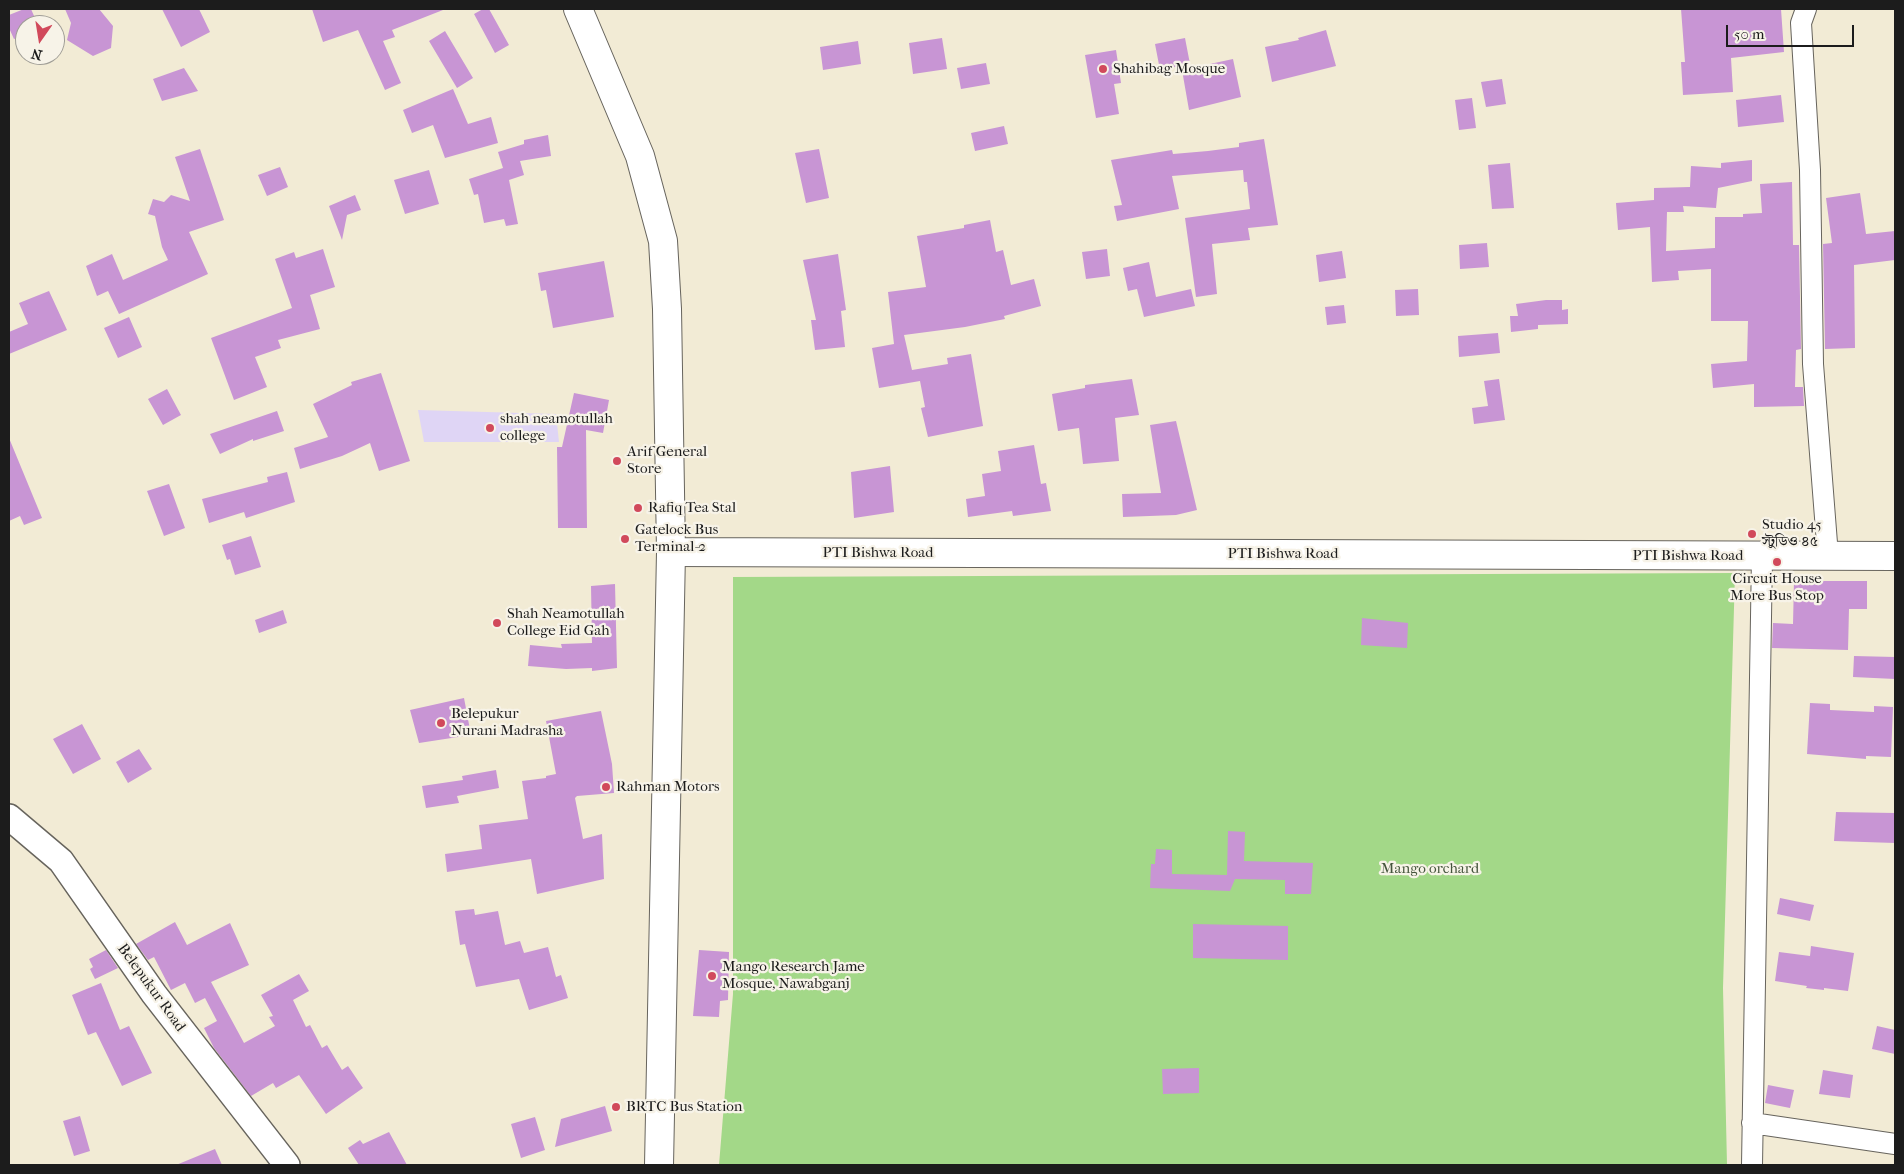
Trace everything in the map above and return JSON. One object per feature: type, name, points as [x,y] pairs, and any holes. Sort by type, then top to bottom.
[{"type":"main road","points":[[578,9],[640,156],[663,240],[667,309],[671,552],[659,1165]]},
{"type":"main road","name":"PTI Bishwa Road","points":[[671,552],[1895,556]]},
{"type":"street","points":[[1806,9],[1801,23],[1810,170],[1813,364],[1828,556]]},
{"type":"street","points":[[1752,1165],[1762,556]]},
{"type":"street","name":"Belepukur Road","points":[[9,817],[61,861],[154,994],[287,1165]]},
{"type":"street","points":[[1752,1123],[1895,1144]]},
{"type":"shaded area","name":"shah neamotullah college","points":[[418,410],[556,414],[559,442],[424,442]]},
{"type":"green space","name":"Mango orchard","points":[[1735,573],[1723,988],[1727,1165],[719,1165],[733,994],[733,577]]},
{"type":"building","points":[[24,9],[31,9],[34,15],[15,15],[14,39],[9,28],[9,15]]},
{"type":"building","points":[[65,9],[99,9],[113,26],[111,48],[93,56],[67,40],[71,23]]},
{"type":"building","points":[[162,9],[199,9],[210,32],[181,47]]},
{"type":"building","points":[[312,9],[443,10],[392,30],[395,37],[383,41],[401,83],[385,90],[358,30],[323,42]]},
{"type":"building","points":[[483,9],[489,9],[509,45],[495,53],[474,14]]},
{"type":"building","points":[[1681,9],[1781,9],[1784,52],[1731,58],[1733,92],[1683,95],[1681,62],[1685,62]]},
{"type":"building","points":[[1326,30],[1336,66],[1272,82],[1265,47],[1299,40],[1298,38]]},
{"type":"building","points":[[445,31],[473,78],[457,88],[429,41]]},
{"type":"building","points":[[942,38],[947,69],[913,74],[909,43]]},
{"type":"building","points":[[1185,38],[1190,64],[1160,70],[1155,44]]},
{"type":"building","points":[[858,41],[861,64],[823,70],[820,47]]},
{"type":"building","points":[[1116,50],[1121,83],[1114,84],[1119,114],[1096,118],[1085,55]]},
{"type":"building","points":[[1233,59],[1241,97],[1189,110],[1182,70]]},
{"type":"building","points":[[986,63],[990,84],[961,89],[957,68]]},
{"type":"building","points":[[184,68],[198,91],[162,101],[153,79]]},
{"type":"building","points":[[1502,79],[1506,104],[1486,107],[1481,82]]},
{"type":"building","points":[[453,89],[468,124],[491,117],[498,143],[445,158],[433,125],[412,133],[403,110]]},
{"type":"building","points":[[1781,95],[1784,122],[1738,127],[1736,100]]},
{"type":"building","points":[[1472,98],[1476,128],[1459,130],[1455,100]]},
{"type":"building","points":[[1004,126],[1008,144],[975,151],[971,133]]},
{"type":"building","points":[[548,135],[551,156],[520,161],[524,175],[509,180],[518,224],[506,226],[504,219],[484,223],[478,194],[474,195],[469,179],[503,168],[498,152],[524,144],[524,140]]},
{"type":"building","points":[[1264,139],[1278,225],[1248,228],[1250,240],[1212,244],[1217,294],[1196,297],[1185,218],[1250,209],[1247,182],[1244,182],[1243,170],[1172,176],[1179,209],[1117,221],[1114,206],[1122,205],[1111,160],[1172,150],[1173,154],[1239,147],[1239,143]]},
{"type":"building","points":[[200,149],[224,220],[189,232],[208,274],[119,314],[108,291],[97,296],[86,266],[112,254],[123,280],[168,260],[162,247],[155,216],[148,214],[153,199],[164,202],[171,195],[190,201],[175,157]]},
{"type":"building","points":[[819,149],[829,198],[806,203],[795,153]]},
{"type":"building","points":[[1752,160],[1752,181],[1718,188],[1716,208],[1683,206],[1684,212],[1667,212],[1666,251],[1715,248],[1715,217],[1743,217],[1743,214],[1762,213],[1760,184],[1792,182],[1793,245],[1799,245],[1801,349],[1796,350],[1795,387],[1803,387],[1804,406],[1754,407],[1754,384],[1713,388],[1711,364],[1747,361],[1748,321],[1711,321],[1711,269],[1678,271],[1679,280],[1652,282],[1650,227],[1618,230],[1616,203],[1654,200],[1654,188],[1690,187],[1691,166],[1721,168],[1721,163]]},
{"type":"building","points":[[1510,163],[1514,208],[1492,209],[1488,165]]},
{"type":"building","points":[[280,167],[288,187],[267,196],[258,175]]},
{"type":"building","points":[[429,170],[439,204],[405,214],[394,180]]},
{"type":"building","points":[[1860,193],[1866,234],[1895,231],[1895,260],[1854,265],[1855,348],[1825,349],[1823,244],[1832,243],[1826,198]]},
{"type":"building","points":[[355,195],[361,210],[347,215],[342,240],[329,206]]},
{"type":"building","points":[[990,220],[996,252],[1003,250],[1011,285],[1034,279],[1041,306],[1004,316],[1005,319],[965,327],[904,335],[912,370],[948,364],[947,358],[971,354],[983,426],[928,437],[921,408],[925,407],[920,381],[879,388],[872,348],[894,344],[888,292],[926,287],[917,236],[964,228],[964,225]]},
{"type":"building","points":[[1487,243],[1489,267],[1460,269],[1459,245]]},
{"type":"building","points":[[323,249],[335,287],[310,295],[320,329],[278,340],[281,348],[255,357],[267,387],[234,400],[211,338],[292,308],[275,259],[294,252],[296,258]]},
{"type":"building","points":[[1107,249],[1110,276],[1086,279],[1082,252]]},
{"type":"building","points":[[1342,251],[1346,278],[1319,282],[1316,255]]},
{"type":"building","points":[[838,254],[846,310],[841,311],[845,347],[815,350],[811,320],[816,320],[803,260]]},
{"type":"building","points":[[604,261],[614,317],[553,328],[546,290],[541,291],[538,273]]},
{"type":"building","points":[[1149,262],[1156,297],[1191,289],[1195,306],[1144,317],[1137,289],[1128,291],[1123,268]]},
{"type":"building","points":[[1418,289],[1419,315],[1396,316],[1395,290]]},
{"type":"building","points":[[49,291],[67,330],[9,354],[9,332],[28,324],[19,303]]},
{"type":"building","points":[[1562,300],[1562,310],[1568,309],[1568,324],[1538,325],[1538,329],[1511,332],[1510,316],[1518,316],[1516,304]]},
{"type":"building","points":[[1344,305],[1346,323],[1327,325],[1325,307]]},
{"type":"building","points":[[129,317],[142,347],[118,358],[104,328]]},
{"type":"building","points":[[1498,333],[1500,353],[1459,357],[1458,336]]},
{"type":"building","points":[[381,373],[410,461],[379,471],[370,443],[342,456],[300,469],[294,448],[328,437],[313,404],[352,385],[351,382]]},
{"type":"building","points":[[1132,379],[1139,415],[1115,418],[1119,461],[1083,464],[1079,428],[1058,431],[1052,394],[1085,388],[1085,385]]},
{"type":"building","points":[[1499,379],[1505,420],[1474,424],[1472,408],[1488,406],[1484,381]]},
{"type":"building","points":[[167,389],[181,415],[163,425],[148,399]]},
{"type":"building","points":[[574,393],[609,400],[603,433],[586,430],[587,528],[558,528],[557,447],[562,447]]},
{"type":"building","points":[[277,411],[284,431],[253,441],[253,439],[220,454],[210,434]]},
{"type":"building","points":[[1176,421],[1197,510],[1176,515],[1123,517],[1122,494],[1161,493],[1150,425]]},
{"type":"building","points":[[9,438],[42,518],[24,525],[20,516],[9,521]]},
{"type":"building","points":[[1034,445],[1041,484],[1046,483],[1051,511],[1013,516],[1012,511],[968,517],[966,499],[985,496],[982,474],[1001,471],[998,451]]},
{"type":"building","points":[[890,466],[894,512],[854,518],[851,472]]},
{"type":"building","points":[[287,472],[295,502],[246,518],[244,512],[209,523],[202,499],[268,482],[267,477]]},
{"type":"building","points":[[169,484],[185,528],[164,536],[147,491]]},
{"type":"building","points":[[251,536],[261,567],[235,575],[230,559],[227,560],[222,545]]},
{"type":"building","points":[[1794,581],[1867,581],[1867,609],[1849,609],[1848,650],[1772,648],[1773,623],[1793,624]]},
{"type":"building","points":[[615,584],[617,668],[592,671],[592,668],[566,669],[528,666],[530,645],[562,648],[561,644],[592,643],[591,586]]},
{"type":"building","points":[[283,610],[287,623],[259,633],[255,620]]},
{"type":"building","points":[[1362,618],[1408,623],[1407,648],[1361,645]]},
{"type":"building","points":[[1854,656],[1895,657],[1895,679],[1853,677]]},
{"type":"building","name":"Belepukur Nurani Madrasha","points":[[464,698],[471,735],[419,743],[410,710]]},
{"type":"building","points":[[1810,703],[1830,704],[1830,710],[1874,712],[1874,706],[1893,707],[1891,757],[1866,756],[1866,759],[1807,754]]},
{"type":"building","points":[[601,711],[612,764],[614,793],[577,796],[575,798],[583,839],[602,834],[604,879],[537,894],[531,859],[447,872],[445,854],[482,849],[479,825],[528,819],[522,781],[546,778],[546,776],[556,774],[546,721]]},
{"type":"building","points":[[82,724],[101,759],[73,774],[53,739]]},
{"type":"building","points":[[139,749],[152,769],[128,783],[116,762]]},
{"type":"building","points":[[496,770],[499,788],[457,796],[459,803],[426,808],[422,786],[463,780],[462,776]]},
{"type":"building","points":[[1836,812],[1895,813],[1895,843],[1834,841]]},
{"type":"building","points":[[1228,831],[1245,832],[1244,861],[1313,863],[1311,894],[1285,894],[1285,880],[1235,879],[1230,891],[1150,888],[1151,864],[1155,864],[1156,849],[1172,850],[1172,874],[1227,875]]},
{"type":"building","points":[[1780,898],[1814,905],[1810,921],[1777,914]]},
{"type":"building","points":[[474,909],[475,915],[498,911],[505,945],[520,941],[524,953],[548,947],[556,977],[561,975],[568,998],[529,1010],[519,979],[476,987],[465,944],[460,945],[455,911]]},
{"type":"building","points":[[175,922],[187,945],[230,923],[249,965],[211,982],[244,1043],[275,1026],[269,1017],[273,1016],[261,995],[299,974],[309,991],[293,1000],[306,1027],[310,1025],[322,1048],[327,1045],[342,1070],[348,1066],[363,1088],[326,1114],[299,1075],[276,1088],[273,1083],[251,1096],[214,1048],[204,1028],[217,1021],[205,998],[195,1003],[185,983],[171,990],[154,957],[148,960],[136,944]]},
{"type":"building","points":[[1193,924],[1288,926],[1288,960],[1193,958]]},
{"type":"building","points":[[1811,946],[1854,953],[1848,991],[1806,988],[1807,986],[1775,981],[1779,952],[1810,956]]},
{"type":"building","points":[[106,950],[118,968],[95,979],[90,969],[93,967],[89,959]]},
{"type":"building","name":"Mango Research Jame Mosque, Nawabganj","points":[[699,950],[729,952],[728,1000],[720,1001],[719,1017],[693,1016]]},
{"type":"building","points":[[101,983],[120,1030],[129,1026],[152,1073],[122,1086],[96,1032],[88,1035],[72,995]]},
{"type":"building","points":[[1877,1026],[1895,1030],[1895,1054],[1872,1049]]},
{"type":"building","points":[[1199,1068],[1199,1093],[1163,1094],[1162,1069]]},
{"type":"building","points":[[1823,1070],[1853,1075],[1850,1098],[1819,1094]]},
{"type":"building","points":[[1768,1085],[1794,1090],[1790,1108],[1765,1103]]},
{"type":"building","points":[[605,1106],[612,1131],[555,1147],[561,1119]]},
{"type":"building","points":[[80,1116],[90,1151],[74,1156],[63,1121]]},
{"type":"building","points":[[535,1117],[545,1150],[521,1158],[511,1124]]},
{"type":"building","points":[[389,1132],[407,1165],[359,1165],[348,1148],[360,1140],[363,1144]]},
{"type":"building","points":[[215,1149],[222,1165],[176,1165]]},
{"type":"place","name":"Shahibag Mosque","points":[[1103,69]]},
{"type":"place","name":"shah neamotullah college","points":[[490,428]]},
{"type":"place","name":"Arif General Store","points":[[617,461]]},
{"type":"place","name":"Rafiq Tea Stal","points":[[638,508]]},
{"type":"place","name":"Studio 45 স্টুডিও ৪৫","points":[[1752,534]]},
{"type":"place","name":"Gatelock Bus Terminal-2","points":[[625,539]]},
{"type":"place","name":"Circuit House More Bus Stop","points":[[1777,562]]},
{"type":"place","name":"Shah Neamotullah College Eid Gah","points":[[497,623]]},
{"type":"place","name":"Belepukur Nurani Madrasha","points":[[441,723]]},
{"type":"place","name":"Rahman Motors","points":[[606,787]]},
{"type":"place","name":"Mango Research Jame Mosque, Nawabganj","points":[[712,976]]},
{"type":"place","name":"BRTC Bus Station","points":[[616,1107]]}]
